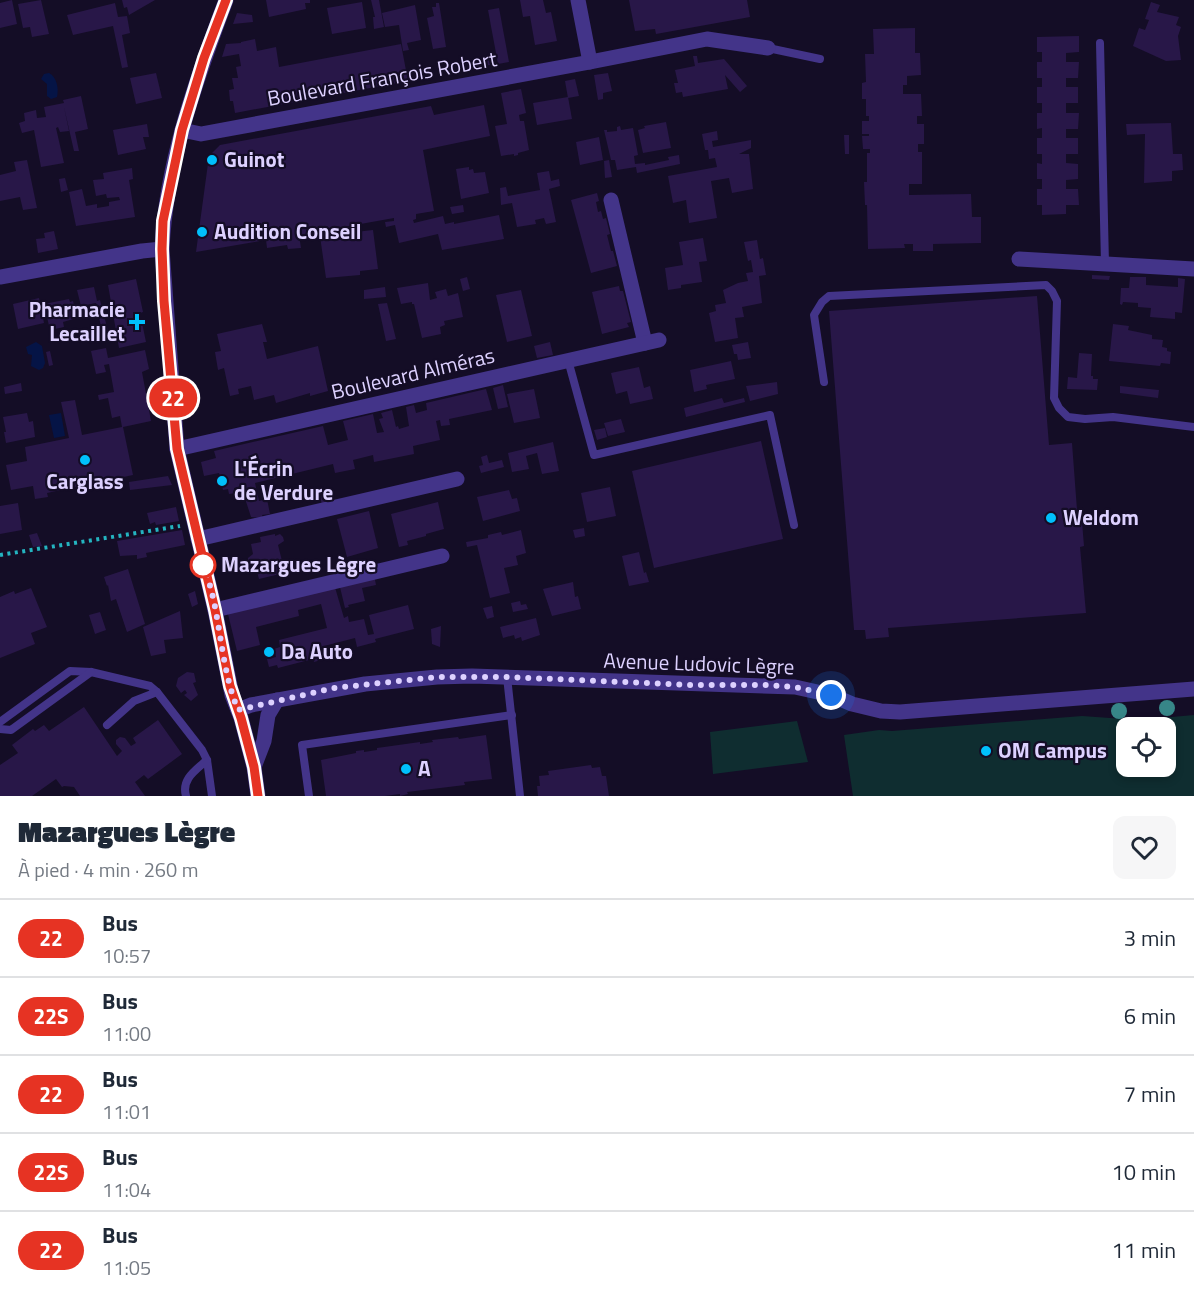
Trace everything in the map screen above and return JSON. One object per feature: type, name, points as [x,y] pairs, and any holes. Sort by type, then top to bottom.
[{"type":"street","points":[[226,0],[204,58],[182,130],[163,221],[164,301],[177,449],[215,610],[230,686],[254,767],[258,796]]},
{"type":"street","points":[[578,0],[590,62]]},
{"type":"street","name":"Boulevard François Robert","points":[[182,130],[201,134],[707,39],[768,48]]},
{"type":"street","name":"Boulevard Alméras","points":[[177,449],[652,341],[611,200]]},
{"type":"street","points":[[0,277],[142,250],[162,249]]},
{"type":"street","points":[[1018,259],[1194,269]]},
{"type":"street","points":[[196,532],[457,479]]},
{"type":"street","points":[[215,610],[442,556]]},
{"type":"street","name":"Avenue Ludovic Lègre","points":[[238,710],[334,688],[437,677],[507,677],[795,687],[831,695],[852,704],[880,711],[900,712],[1194,689]]},
{"type":"street","points":[[254,767],[264,741],[268,715],[277,700]]},
{"type":"lane","points":[[1100,43],[1105,264]]},
{"type":"lane","points":[[768,48],[820,59]]},
{"type":"lane","points":[[824,382],[814,315],[829,296],[1046,285],[1057,300],[1054,398],[1059,408],[1068,417],[1085,419],[1113,417],[1194,427]]},
{"type":"lane","points":[[568,360],[594,455],[770,415],[794,525]]},
{"type":"lane","points":[[0,722],[70,671],[91,672],[150,686],[202,750],[207,760],[212,796]]},
{"type":"lane","points":[[0,729],[11,730],[91,672]]},
{"type":"lane","points":[[507,677],[520,796]]},
{"type":"lane","points":[[107,725],[134,700],[157,692]]},
{"type":"lane","points":[[309,796],[302,745],[512,715]]},
{"type":"lane","points":[[186,796],[184,789],[187,779],[207,760]]},
{"type":"path","points":[[0,555],[196,532]]},
{"type":"green space","name":"OM Campus","points":[[1194,715],[1194,796],[853,796],[844,735],[879,730],[892,731],[1082,716],[1116,718],[1116,777],[1176,777],[1176,717],[1172,717]]},
{"type":"green space","points":[[797,721],[808,762],[713,774],[710,732]]},
{"type":"shaded area","points":[[49,73],[56,80],[57,87],[57,97],[51,99],[47,96],[47,84],[41,79],[44,74]]},
{"type":"shaded area","points":[[36,342],[42,346],[45,363],[39,370],[31,366],[32,355],[28,354],[26,347]]},
{"type":"shaded area","points":[[61,413],[65,436],[54,438],[49,415]]},
{"type":"building","points":[[12,0],[17,24],[0,28],[0,3]]},
{"type":"building","points":[[41,0],[49,34],[32,37],[30,27],[23,28],[18,4]]},
{"type":"building","points":[[122,0],[155,0],[129,15]]},
{"type":"building","points":[[266,0],[310,0],[310,3],[305,3],[306,9],[269,17]]},
{"type":"building","points":[[371,0],[379,0],[384,27],[374,29],[373,17],[375,17]]},
{"type":"building","points":[[520,0],[543,0],[546,13],[551,12],[557,41],[535,45],[530,16],[523,17]]},
{"type":"building","points":[[629,0],[747,0],[750,17],[656,34],[655,29],[635,31]]},
{"type":"building","points":[[362,2],[366,28],[332,34],[327,8]]},
{"type":"building","points":[[1151,2],[1160,5],[1157,12],[1179,17],[1176,25],[1181,27],[1178,36],[1181,60],[1166,61],[1133,46],[1139,28],[1145,30],[1149,20],[1145,19]]},
{"type":"building","points":[[115,3],[118,17],[127,16],[130,33],[122,35],[128,67],[122,68],[113,26],[73,35],[67,15]]},
{"type":"building","points":[[436,3],[439,3],[446,47],[433,49],[427,18],[434,16],[432,7],[436,7]]},
{"type":"building","points":[[415,5],[421,40],[407,43],[409,50],[403,51],[399,25],[385,27],[382,13]]},
{"type":"building","points":[[499,8],[509,62],[498,64],[488,10]]},
{"type":"building","points":[[237,13],[252,15],[253,22],[233,24]]},
{"type":"building","points":[[915,28],[915,53],[920,53],[921,75],[907,76],[907,85],[903,85],[903,94],[921,94],[922,116],[917,116],[917,124],[924,124],[924,144],[918,144],[918,152],[922,152],[922,184],[909,184],[909,195],[971,194],[972,217],[981,217],[981,243],[933,244],[933,251],[913,251],[913,244],[904,244],[905,248],[868,249],[864,182],[867,182],[867,153],[870,153],[870,149],[863,149],[862,136],[869,136],[869,134],[862,134],[862,121],[869,121],[869,116],[866,116],[866,99],[862,99],[862,83],[866,82],[865,54],[874,54],[873,29]]},
{"type":"building","points":[[1079,36],[1079,52],[1066,53],[1066,62],[1079,62],[1078,78],[1066,78],[1066,87],[1078,87],[1078,103],[1066,103],[1066,113],[1079,113],[1078,129],[1066,129],[1066,138],[1078,138],[1078,154],[1066,154],[1066,163],[1078,164],[1078,179],[1066,180],[1066,189],[1078,189],[1079,205],[1066,205],[1066,214],[1042,215],[1042,205],[1037,205],[1037,189],[1042,189],[1042,179],[1037,179],[1037,163],[1042,164],[1042,154],[1037,154],[1037,138],[1042,138],[1042,128],[1037,129],[1037,113],[1042,113],[1042,103],[1037,103],[1037,87],[1042,87],[1042,78],[1037,78],[1037,62],[1042,62],[1042,52],[1037,52],[1037,37]]},
{"type":"building","points":[[255,39],[257,51],[276,47],[279,67],[401,44],[408,81],[235,113],[233,101],[230,101],[229,90],[234,89],[232,78],[238,78],[236,67],[241,66],[239,54],[222,57],[226,44]]},
{"type":"building","points":[[693,56],[697,56],[698,63],[724,59],[747,86],[740,92],[725,75],[728,89],[683,97],[682,92],[676,93],[674,83],[678,83],[675,70],[695,66]]},
{"type":"building","points":[[489,60],[490,65],[476,67],[475,63]]},
{"type":"building","points":[[156,73],[162,98],[136,104],[130,78]]},
{"type":"building","points":[[608,73],[612,91],[603,93],[603,99],[598,100],[594,75]]},
{"type":"building","points":[[575,79],[579,96],[568,98],[565,81]]},
{"type":"building","points":[[521,89],[526,113],[519,115],[520,121],[524,121],[529,150],[514,156],[514,154],[501,156],[495,126],[507,124],[501,93]]},
{"type":"building","points":[[81,96],[88,129],[75,132],[79,151],[74,151],[64,107],[69,131],[60,132],[58,127],[56,128],[64,163],[41,167],[34,130],[22,133],[19,123],[25,121],[24,113],[36,110],[37,118],[46,117],[44,107],[64,103],[63,100]]},
{"type":"building","points":[[568,97],[572,119],[537,125],[533,103]]},
{"type":"building","points":[[484,105],[490,136],[423,150],[434,211],[416,214],[416,219],[413,220],[414,223],[443,216],[445,224],[454,222],[454,224],[499,215],[504,239],[442,250],[438,234],[399,243],[395,225],[386,227],[385,222],[394,221],[394,218],[299,235],[301,248],[288,249],[287,245],[267,248],[266,240],[196,252],[209,156],[220,145],[431,106],[434,115]]},
{"type":"building","points":[[666,122],[671,148],[643,153],[638,130],[645,128],[644,126]]},
{"type":"building","points":[[1171,123],[1173,154],[1182,154],[1183,170],[1172,171],[1172,181],[1144,183],[1145,134],[1127,135],[1126,124]]},
{"type":"building","points":[[147,124],[149,137],[143,137],[146,149],[118,155],[113,130]]},
{"type":"building","points":[[620,126],[621,130],[633,128],[638,155],[634,156],[635,164],[645,163],[645,165],[669,160],[668,157],[679,155],[680,164],[637,173],[636,167],[617,170],[615,160],[611,160],[604,130],[617,131],[617,127]]},
{"type":"building","points":[[717,131],[718,140],[712,141],[713,147],[751,140],[751,148],[739,154],[749,154],[753,189],[732,193],[729,178],[711,181],[717,218],[689,223],[686,200],[673,203],[668,176],[717,167],[715,158],[709,159],[702,134]]},
{"type":"building","points":[[844,135],[849,135],[849,154],[845,154]]},
{"type":"building","points":[[599,137],[603,160],[580,165],[576,142]]},
{"type":"building","points":[[27,160],[37,208],[23,210],[20,197],[0,201],[0,175],[16,171],[14,162]]},
{"type":"building","points":[[609,160],[612,177],[605,178],[604,161]]},
{"type":"building","points":[[469,167],[469,170],[473,169],[474,173],[485,172],[489,193],[461,199],[456,169]]},
{"type":"building","points":[[132,168],[133,179],[129,180],[135,217],[76,226],[69,192],[82,189],[86,206],[97,204],[97,208],[109,206],[109,202],[120,200],[119,197],[107,198],[106,194],[96,196],[93,180],[104,179],[103,173]]},
{"type":"building","points":[[549,171],[551,181],[559,179],[560,186],[549,189],[556,222],[546,224],[544,218],[535,220],[536,224],[517,227],[512,203],[501,205],[500,188],[506,187],[508,196],[540,190],[537,173]]},
{"type":"building","points":[[65,178],[68,190],[61,192],[59,179]]},
{"type":"building","points":[[597,193],[598,212],[601,211],[603,219],[606,218],[610,234],[607,235],[617,266],[591,273],[571,200]]},
{"type":"building","points":[[463,205],[464,212],[452,214],[450,207]]},
{"type":"building","points":[[373,230],[378,269],[360,271],[360,275],[326,278],[320,236]]},
{"type":"building","points":[[54,231],[58,249],[38,253],[36,239],[45,238],[44,233]]},
{"type":"building","points":[[703,238],[707,261],[699,262],[702,282],[681,285],[681,288],[668,290],[665,268],[683,265],[679,242]]},
{"type":"building","points":[[757,240],[760,259],[763,258],[766,275],[759,276],[762,303],[742,307],[744,317],[735,318],[738,338],[715,342],[709,313],[716,311],[715,305],[726,303],[723,290],[748,281],[746,273],[753,272],[744,242]]},
{"type":"building","points":[[1092,275],[1110,276],[1109,280],[1092,279]]},
{"type":"building","points":[[467,277],[470,289],[463,291],[460,279]]},
{"type":"building","points":[[1130,277],[1146,277],[1146,285],[1178,287],[1178,278],[1185,279],[1182,313],[1175,312],[1175,319],[1150,317],[1151,308],[1138,307],[1138,303],[1123,302],[1122,305],[1120,304],[1121,288],[1129,288]]},
{"type":"building","points":[[136,279],[146,342],[119,348],[108,285]]},
{"type":"building","points":[[428,283],[430,300],[437,298],[435,292],[446,289],[448,296],[458,293],[463,317],[444,321],[445,325],[440,327],[441,334],[422,338],[414,304],[412,302],[401,304],[397,288]]},
{"type":"building","points":[[619,286],[620,291],[623,291],[631,322],[627,323],[629,327],[602,334],[592,292]]},
{"type":"building","points":[[94,287],[97,301],[100,300],[109,335],[103,336],[96,303],[81,306],[77,290]]},
{"type":"building","points":[[385,287],[386,297],[364,299],[364,290]]},
{"type":"building","points":[[521,290],[532,336],[507,342],[496,295]]},
{"type":"building","points":[[1037,296],[1049,445],[1072,443],[1077,510],[1081,510],[1084,546],[1080,547],[1086,613],[888,628],[889,637],[866,639],[865,630],[854,630],[829,311]]},
{"type":"building","points":[[39,298],[44,323],[18,329],[13,304]]},
{"type":"building","points":[[69,299],[70,302],[73,301],[77,318],[63,322],[64,327],[50,330],[44,304]]},
{"type":"building","points":[[387,303],[396,339],[386,341],[378,304]]},
{"type":"building","points":[[262,324],[267,342],[263,342],[267,359],[318,346],[328,391],[310,396],[310,393],[276,403],[274,395],[254,400],[251,386],[238,389],[239,394],[230,396],[224,368],[218,370],[215,352],[221,351],[217,334]]},
{"type":"building","points":[[1113,324],[1129,326],[1128,330],[1152,335],[1152,339],[1163,340],[1162,347],[1171,352],[1170,364],[1161,363],[1160,366],[1109,361]]},
{"type":"building","points":[[550,342],[553,355],[537,358],[534,346]]},
{"type":"building","points":[[748,342],[751,358],[738,360],[732,345]]},
{"type":"building","points":[[106,348],[108,358],[145,350],[149,369],[142,372],[151,421],[123,427],[133,475],[47,493],[48,497],[35,499],[33,486],[11,490],[6,465],[27,461],[25,447],[69,438],[61,402],[75,400],[82,435],[122,427],[120,416],[112,418],[108,398],[99,400],[98,395],[114,392],[109,364],[104,365],[106,372],[96,374],[91,351]]},
{"type":"building","points":[[50,351],[53,365],[49,366],[46,352]]},
{"type":"building","points":[[1079,353],[1092,354],[1091,376],[1093,379],[1098,379],[1097,390],[1067,389],[1068,377],[1077,378]]},
{"type":"building","points":[[731,361],[735,379],[706,385],[707,389],[694,392],[690,370]]},
{"type":"building","points":[[639,367],[644,388],[650,386],[653,399],[630,404],[627,391],[616,394],[611,373]]},
{"type":"building","points":[[777,382],[778,394],[750,401],[746,386]]},
{"type":"building","points":[[21,383],[22,391],[5,394],[4,387]]},
{"type":"building","points":[[503,385],[508,407],[498,409],[493,388]]},
{"type":"building","points":[[1120,386],[1159,390],[1158,398],[1120,393]]},
{"type":"building","points":[[486,389],[492,410],[449,419],[450,425],[441,426],[440,420],[436,421],[440,440],[413,446],[414,454],[374,462],[373,455],[353,460],[355,469],[335,473],[333,464],[255,483],[259,501],[267,499],[270,514],[262,515],[263,518],[251,517],[241,486],[234,488],[236,493],[229,494],[228,489],[223,490],[219,473],[204,476],[201,462],[216,458],[214,451],[323,426],[328,445],[348,440],[343,421],[373,414],[377,433],[384,432],[379,419],[383,418],[381,413],[392,410],[396,427],[398,426],[399,429],[409,426],[406,407],[414,405],[416,413],[427,410],[426,403]]},
{"type":"building","points":[[534,389],[540,418],[514,423],[507,394]]},
{"type":"building","points":[[722,398],[724,403],[744,398],[745,402],[686,417],[684,408]]},
{"type":"building","points":[[27,413],[29,422],[33,421],[35,437],[6,443],[3,417]]},
{"type":"building","points":[[621,419],[625,432],[608,436],[604,423]]},
{"type":"building","points":[[605,428],[607,437],[597,440],[594,430]]},
{"type":"building","points":[[761,441],[783,539],[654,568],[632,471]]},
{"type":"building","points":[[553,442],[559,471],[542,474],[537,453],[526,456],[529,469],[512,472],[508,453]]},
{"type":"building","points":[[487,455],[489,463],[502,460],[504,467],[481,473],[479,466],[483,465],[481,457]]},
{"type":"building","points":[[168,476],[172,485],[130,490],[129,482]]},
{"type":"building","points":[[610,487],[616,516],[587,522],[581,493]]},
{"type":"building","points":[[509,490],[512,499],[517,498],[520,511],[483,521],[477,497]]},
{"type":"building","points":[[329,494],[331,502],[322,505],[320,496]]},
{"type":"building","points":[[438,502],[444,529],[407,541],[408,545],[399,547],[391,514]]},
{"type":"building","points":[[18,503],[22,530],[0,534],[0,506]]},
{"type":"building","points":[[176,507],[179,521],[150,524],[147,513]]},
{"type":"building","points":[[369,511],[378,548],[347,557],[337,519]]},
{"type":"building","points":[[584,528],[585,536],[575,538],[573,530]]},
{"type":"building","points":[[182,530],[185,545],[146,553],[147,557],[137,559],[137,555],[120,556],[117,541]]},
{"type":"building","points":[[521,530],[526,553],[516,556],[518,565],[504,568],[510,593],[490,598],[477,545],[467,547],[466,542],[488,538],[488,535],[501,532],[502,535]]},
{"type":"building","points":[[37,533],[42,546],[33,547],[29,535]]},
{"type":"building","points":[[275,534],[275,536],[280,534],[283,537],[284,541],[278,545],[282,561],[285,560],[288,572],[259,579],[256,568],[249,565],[248,561],[253,554],[251,544],[261,542],[260,537]]},
{"type":"building","points":[[639,552],[644,573],[646,572],[649,582],[629,586],[622,556]]},
{"type":"building","points":[[128,569],[145,624],[127,632],[116,599],[111,601],[104,577]]},
{"type":"building","points":[[374,575],[376,585],[362,588],[365,601],[348,605],[349,607],[345,608],[339,583]]},
{"type":"building","points":[[573,582],[575,597],[578,596],[581,609],[552,616],[543,589]]},
{"type":"building","points":[[334,584],[344,618],[348,616],[349,622],[364,619],[368,635],[374,634],[369,615],[408,605],[414,629],[375,639],[376,642],[357,647],[355,638],[324,646],[328,658],[314,662],[313,659],[278,668],[277,665],[269,667],[267,659],[276,657],[274,649],[280,647],[279,640],[327,628],[321,604],[298,610],[299,616],[256,627],[260,645],[237,651],[227,610]]},
{"type":"building","points":[[31,588],[47,627],[31,633],[35,644],[0,658],[0,597],[14,591],[15,594]]},
{"type":"building","points":[[195,591],[198,604],[192,607],[188,594]]},
{"type":"building","points":[[520,601],[521,605],[526,604],[528,609],[513,612],[511,603]]},
{"type":"building","points":[[492,606],[494,617],[487,619],[483,608]]},
{"type":"building","points":[[180,611],[183,638],[164,640],[166,653],[151,656],[143,627]]},
{"type":"building","points":[[100,612],[106,630],[95,634],[89,615]]},
{"type":"building","points":[[536,618],[540,635],[522,641],[521,637],[515,639],[514,635],[503,638],[500,627]]},
{"type":"building","points":[[441,626],[440,647],[432,644],[431,629]]},
{"type":"building","points":[[187,672],[194,673],[196,682],[193,683],[198,695],[191,701],[184,695],[187,693],[185,690],[181,693],[176,686],[178,678]]},
{"type":"building","points":[[84,707],[117,756],[122,751],[116,744],[116,740],[120,737],[125,738],[131,746],[136,743],[133,738],[158,720],[182,754],[148,779],[144,775],[135,782],[145,796],[80,796],[74,787],[62,787],[56,779],[32,796],[0,796],[0,765],[18,753],[12,745],[33,729],[35,731],[44,725],[49,731]]},
{"type":"building","name":"A","points":[[486,735],[492,779],[464,782],[465,785],[407,792],[408,794],[400,796],[400,794],[326,796],[321,760],[356,753],[356,751],[364,750],[364,752],[377,750],[377,748],[433,742],[432,740]]},
{"type":"building","points":[[591,765],[592,768],[600,767],[602,776],[606,776],[609,796],[538,796],[539,776],[549,775],[548,771]]},
{"type":"bus line","name":"22","points":[[226,0],[204,58],[182,130],[163,221],[164,301],[177,449],[215,610],[232,695],[241,718],[254,767],[258,796]]},
{"type":"place","name":"Guinot","points":[[212,160]]},
{"type":"place","name":"Audition Conseil","points":[[202,232]]},
{"type":"place","name":"Pharmacie Lecaillet","points":[[137,322]]},
{"type":"place","name":"Carglass","points":[[85,460]]},
{"type":"place","name":"L'Écrin de Verdure","points":[[222,481]]},
{"type":"place","name":"Weldom","points":[[1051,518]]},
{"type":"place","name":"Mazargues Lègre","points":[[203,565]]},
{"type":"place","name":"Da Auto","points":[[269,652]]},
{"type":"place","name":"OM Campus","points":[[986,751]]},
{"type":"place","name":"A","points":[[406,769]]},
{"type":"route","points":[[203,565],[215,610],[232,695],[238,710],[251,705],[334,688],[437,677],[472,676],[692,685],[766,685],[795,687],[831,695]]}]
